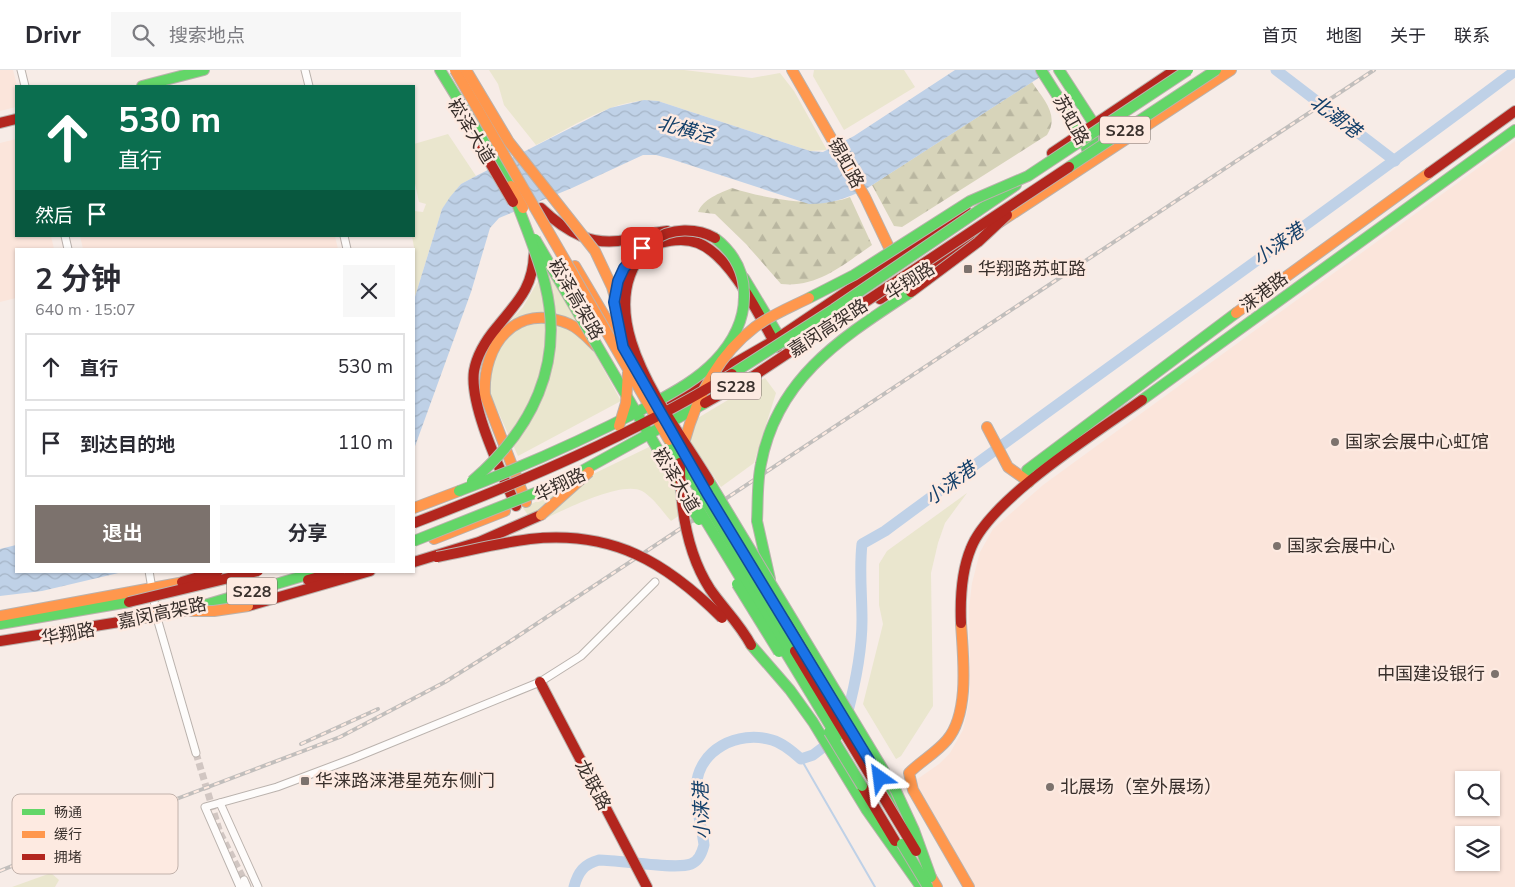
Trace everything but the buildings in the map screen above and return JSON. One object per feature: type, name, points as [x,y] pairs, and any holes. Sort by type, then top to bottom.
[{"type":"main road","points":[[146,85],[204,70]]},
{"type":"main road","name":"崧泽大道","points":[[435,70],[761,625],[862,786],[922,887]]},
{"type":"main road","name":"崧泽高架路","points":[[440,70],[694,501],[930,882],[937,887]]},
{"type":"main road","name":"崧泽高架路","points":[[455,70],[702,498],[930,882]]},
{"type":"main road","points":[[437,557],[517,527],[541,515],[557,503],[600,461],[619,425],[629,385],[625,341],[612,287],[606,272],[585,237],[547,193],[509,142],[464,70]]},
{"type":"main road","name":"崧泽大道","points":[[464,70],[541,208],[708,495],[944,887]]},
{"type":"main road","name":"锡虹路","points":[[792,70],[865,197],[895,259]]},
{"type":"main road","name":"苏虹路","points":[[1059,70],[1094,124],[1092,161]]},
{"type":"main road","name":"华翔路","points":[[415,518],[511,479],[693,390],[777,339],[1175,70]]},
{"type":"main road","name":"嘉闵高架路","points":[[415,523],[556,465],[634,429],[750,364],[1188,70]]},
{"type":"main road","name":"嘉闵高架路","points":[[415,541],[560,482],[641,440],[763,370],[1216,70]]},
{"type":"main road","name":"华翔路","points":[[415,546],[469,527],[521,504],[644,443],[788,357],[940,262],[1232,70]]},
{"type":"main road","name":"苏虹路","points":[[1044,74],[1081,133],[1092,161]]},
{"type":"main road","name":"涞港路","points":[[1029,482],[1027,470],[1286,276],[1515,111]]},
{"type":"main road","points":[[0,123],[15,119]]},
{"type":"main road","points":[[969,887],[913,790],[910,773],[948,740],[956,725],[964,680],[961,595],[963,572],[972,546],[993,515],[1029,482],[1515,130]]},
{"type":"main road","points":[[751,646],[744,629],[719,603],[695,560],[682,510],[680,463],[693,411],[708,379],[754,328],[773,316],[854,274],[970,201],[1028,176]]},
{"type":"main road","points":[[460,491],[484,472],[510,445],[534,409],[547,369],[550,343],[550,313],[545,284],[510,186]]},
{"type":"main road","points":[[771,582],[757,521],[756,492],[760,461],[768,434],[792,387],[827,348],[974,246],[1034,189]]},
{"type":"main road","points":[[541,208],[559,226],[594,241],[627,240],[663,231],[691,232],[701,240]]},
{"type":"main road","points":[[415,508],[577,442],[638,412],[646,407],[654,403],[663,398],[671,394],[708,368],[725,350],[736,332],[744,311],[746,289],[742,270],[733,254],[717,238],[700,231],[680,230],[662,234],[632,265],[626,282],[624,302],[626,322],[643,369],[657,394],[662,402],[672,418],[695,458],[771,582],[896,791],[914,830],[930,882]]},
{"type":"main road","points":[[521,504],[479,407],[475,386],[477,361],[481,348],[530,285],[535,260],[532,235]]},
{"type":"main road","points":[[623,347],[614,302],[618,281],[624,268],[642,248],[660,242],[676,239],[713,240],[732,259],[788,357]]},
{"type":"main road","points":[[511,479],[484,395],[483,373],[486,357],[497,340],[513,326],[528,320],[557,320],[570,324],[598,348]]},
{"type":"main road","points":[[987,427],[1008,467],[1029,482]]},
{"type":"main road","points":[[415,562],[546,538],[574,537],[610,543],[658,562],[683,581],[751,646],[790,690],[866,809],[922,887]]},
{"type":"main road","points":[[129,602],[212,573]]},
{"type":"main road","name":"华翔路","points":[[0,616],[231,573]]},
{"type":"main road","name":"嘉闵高架路","points":[[0,624],[129,602],[250,573]]},
{"type":"main road","name":"嘉闵高架路","points":[[0,641],[183,611],[313,573]]},
{"type":"main road","name":"华翔路","points":[[0,646],[157,618],[245,599],[333,573]]},
{"type":"main road","points":[[183,611],[214,611],[248,606],[363,573]]},
{"type":"main road","name":"龙联路","points":[[540,682],[646,887]]},
{"type":"street","points":[[21,70],[25,85]]},
{"type":"street","points":[[306,70],[309,85]]},
{"type":"street","points":[[149,573],[157,618],[196,753]]},
{"type":"street","points":[[244,885],[205,807],[277,787],[346,762],[540,682],[582,656],[654,582]]},
{"type":"street","points":[[220,803],[258,887]]},
{"type":"shaded area","points":[[0,70],[13,70],[17,85],[15,85],[15,107],[0,111]]},
{"type":"shaded area","points":[[489,70],[684,70],[752,78],[780,73],[794,91],[827,150],[810,151],[658,101],[626,103],[611,108],[595,114],[536,145],[504,105],[498,84]]},
{"type":"shaded area","points":[[814,70],[904,70],[915,87],[844,130],[813,76]]},
{"type":"shaded area","points":[[448,134],[476,176],[461,184],[442,209],[415,297],[415,248],[412,237],[415,237],[415,211],[423,212],[426,204],[419,202],[415,184],[415,144]]},
{"type":"shaded area","points":[[15,139],[15,237],[51,237],[54,248],[15,248],[15,298],[0,302],[0,143]]},
{"type":"shaded area","name":"国家会展中心","points":[[1515,141],[1515,887],[974,887],[916,789],[916,780],[939,764],[950,753],[963,730],[970,698],[969,608],[972,583],[980,552],[993,529],[1043,485]]},
{"type":"shaded area","points":[[80,237],[335,237],[338,248],[83,248]]},
{"type":"shaded area","points":[[547,266],[621,401],[518,456],[488,389],[491,364],[504,328],[523,307]]},
{"type":"shaded area","points":[[765,378],[776,393],[754,463],[721,487],[681,428]]},
{"type":"shaded area","points":[[649,447],[689,509],[671,521],[650,497],[642,491],[632,489],[606,493],[591,498],[540,521],[528,515],[523,508]]},
{"type":"shaded area","points":[[967,493],[945,523],[931,573],[933,706],[901,756],[896,759],[863,704],[883,624],[879,605],[879,564],[887,551]]},
{"type":"shaded area","points":[[48,874],[52,874],[59,880],[55,887],[12,887]]},
{"type":"green space","points":[[1032,82],[1051,114],[1051,128],[1047,135],[902,227],[894,226],[872,185]]},
{"type":"green space","points":[[732,188],[791,201],[824,202],[850,197],[872,245],[841,267],[819,278],[807,282],[781,284],[746,244],[715,214],[698,212],[700,207],[708,200]]},
{"type":"water","name":"北横泾","points":[[955,70],[1051,70],[866,189],[839,200],[809,204],[671,159],[656,155],[643,155],[572,188],[499,218],[490,228],[471,292],[415,446],[415,297],[442,209],[461,184],[610,108],[644,100],[658,101],[810,151],[823,152],[854,136]]},
{"type":"water","points":[[15,545],[15,573],[118,573],[42,591],[0,596],[0,549]]},
{"type":"waterway","name":"北潮港","points":[[1276,70],[1395,161]]},
{"type":"waterway","name":"小涞港","points":[[847,715],[861,644],[862,544],[885,531],[1515,71]]},
{"type":"waterway","name":"小涞港","points":[[574,887],[582,869],[599,860],[673,866],[683,866],[696,861],[704,845],[696,795],[698,774],[712,753],[722,746],[746,738],[772,740],[788,748],[801,759],[813,755],[834,739]]},
{"type":"waterway","points":[[801,759],[875,887]]},
{"type":"tunnel","points":[[196,753],[220,833],[244,880]]},
{"type":"railway","points":[[178,798],[340,737],[445,682],[509,642],[1374,70]]},
{"type":"railway","points":[[301,744],[378,709]]},
{"type":"railway","points":[[0,871],[12,866]]},
{"type":"traffic: fast","points":[[146,85],[204,70]]},
{"type":"traffic: fast","points":[[440,70],[511,186]]},
{"type":"traffic: fast","points":[[1041,70],[1081,133],[1091,160]]},
{"type":"traffic: fast","points":[[1059,70],[1094,124],[1092,158]]},
{"type":"traffic: fast","points":[[809,298],[854,275],[970,201],[1028,176],[1188,70]]},
{"type":"traffic: fast","points":[[1069,167],[1216,70]]},
{"type":"traffic: fast","points":[[1142,400],[1515,130]]},
{"type":"traffic: fast","points":[[978,211],[1016,185]]},
{"type":"traffic: fast","points":[[472,481],[512,440],[527,417],[547,368],[550,341],[550,313],[545,284],[516,201]]},
{"type":"traffic: fast","points":[[732,374],[834,309],[978,211]]},
{"type":"traffic: fast","points":[[459,491],[598,432],[671,393],[707,369],[727,347],[736,332],[742,315],[744,297],[743,279],[737,264],[728,250],[715,238]]},
{"type":"traffic: fast","points":[[535,239],[699,520]]},
{"type":"traffic: fast","points":[[744,278],[783,343]]},
{"type":"traffic: fast","points":[[757,521],[758,485],[769,433],[782,407],[798,383],[816,362],[838,343],[911,292]]},
{"type":"traffic: fast","points":[[1029,482],[1027,470],[1236,313]]},
{"type":"traffic: fast","points":[[415,541],[560,483],[705,403]]},
{"type":"traffic: fast","points":[[676,438],[785,620]]},
{"type":"traffic: fast","points":[[669,440],[795,651]]},
{"type":"traffic: fast","points":[[709,481],[896,791],[914,830],[931,877]]},
{"type":"traffic: fast","points":[[698,508],[837,737]]},
{"type":"traffic: fast","points":[[757,521],[770,579]]},
{"type":"traffic: fast","points":[[191,609],[313,573]]},
{"type":"traffic: fast","points":[[737,584],[779,652]]},
{"type":"traffic: fast","points":[[0,624],[129,602]]},
{"type":"traffic: fast","points":[[751,645],[790,690],[813,722],[866,809],[921,887]]},
{"type":"traffic: fast","points":[[829,732],[862,786]]},
{"type":"traffic: fast","points":[[880,778],[901,815]]},
{"type":"traffic: fast","points":[[902,844],[928,887]]},
{"type":"traffic: slow","points":[[455,70],[669,440]]},
{"type":"traffic: slow","points":[[466,70],[509,142],[595,251],[612,287],[620,315]]},
{"type":"traffic: slow","points":[[792,70],[865,197],[894,258]]},
{"type":"traffic: slow","points":[[1000,222],[1231,70]]},
{"type":"traffic: slow","points":[[1236,313],[1429,173]]},
{"type":"traffic: slow","points":[[511,186],[523,208]]},
{"type":"traffic: slow","points":[[621,338],[616,293],[622,274],[636,255]]},
{"type":"traffic: slow","points":[[575,266],[623,347]]},
{"type":"traffic: slow","points":[[684,443],[702,395],[710,379],[730,351],[755,327],[774,315],[809,298]]},
{"type":"traffic: slow","points":[[526,502],[485,395],[489,360],[496,344],[506,332],[518,323],[533,318],[550,318],[573,326],[596,346]]},
{"type":"traffic: slow","points":[[623,347],[641,378]]},
{"type":"traffic: slow","points":[[619,426],[626,403],[628,372]]},
{"type":"traffic: slow","points":[[987,427],[1008,467],[1029,482]]},
{"type":"traffic: slow","points":[[541,515],[589,472]]},
{"type":"traffic: slow","points":[[415,508],[459,491]]},
{"type":"traffic: slow","points":[[434,539],[505,511]]},
{"type":"traffic: slow","points":[[0,616],[190,581]]},
{"type":"traffic: slow","points":[[132,620],[183,611],[214,611],[248,606]]},
{"type":"traffic: slow","points":[[961,623],[964,668],[959,715],[954,729],[947,740],[909,773],[913,790],[969,887]]},
{"type":"traffic: slow","points":[[931,877],[937,887]]},
{"type":"traffic: jam","points":[[1052,153],[1175,70]]},
{"type":"traffic: jam","points":[[1429,173],[1515,111]]},
{"type":"traffic: jam","points":[[0,123],[15,119]]},
{"type":"traffic: jam","points":[[482,149],[513,202]]},
{"type":"traffic: jam","points":[[705,403],[755,375],[1069,167]]},
{"type":"traffic: jam","points":[[541,208],[570,231],[592,239],[616,241],[667,231]]},
{"type":"traffic: jam","points":[[655,409],[775,340],[966,211]]},
{"type":"traffic: jam","points":[[911,292],[978,242],[1007,215]]},
{"type":"traffic: jam","points":[[709,481],[655,395],[639,362],[628,330],[625,298],[633,268],[654,241],[661,236],[684,230],[701,232],[715,238]]},
{"type":"traffic: jam","points":[[880,299],[976,238]]},
{"type":"traffic: jam","points":[[652,245],[669,241],[687,240],[698,243],[710,250],[722,261],[744,289],[777,347]]},
{"type":"traffic: jam","points":[[516,506],[481,420],[476,402],[474,371],[477,359],[486,342],[523,294],[531,276],[534,254]]},
{"type":"traffic: jam","points":[[415,523],[496,491],[577,456],[656,417],[732,374]]},
{"type":"traffic: jam","points":[[961,623],[961,595],[965,566],[971,548],[982,529],[999,509],[1022,488],[1073,448],[1142,400]]},
{"type":"traffic: jam","points":[[680,463],[683,512],[695,560],[710,589],[742,630],[751,645]]},
{"type":"traffic: jam","points":[[415,562],[479,542],[541,515]]},
{"type":"traffic: jam","points":[[437,557],[530,539],[559,538],[587,540],[612,545],[636,554],[658,566],[701,598],[722,618]]},
{"type":"traffic: jam","points":[[182,582],[211,573]]},
{"type":"traffic: jam","points":[[129,602],[250,573]]},
{"type":"traffic: jam","points":[[308,580],[333,573]]},
{"type":"traffic: jam","points":[[248,606],[363,573]]},
{"type":"traffic: jam","points":[[0,641],[132,620]]},
{"type":"traffic: jam","points":[[785,620],[880,778]]},
{"type":"traffic: jam","points":[[795,651],[916,851]]},
{"type":"traffic: jam","points":[[540,682],[647,887]]},
{"type":"traffic: jam","points":[[862,786],[895,841]]},
{"type":"place","name":"华翔路苏虹路","points":[[968,269]]},
{"type":"place","name":"国家会展中心虹馆","points":[[1335,442]]},
{"type":"place","name":"国家会展中心","points":[[1277,546]]},
{"type":"place","name":"中国建设银行","points":[[1495,674]]},
{"type":"place","name":"华涞路涞港星苑东侧门","points":[[305,781]]},
{"type":"place","name":"北展场（室外展场）","points":[[1050,787]]},
{"type":"route","points":[[642,248],[624,268],[618,281],[614,302],[623,347],[708,495],[880,778]]}]
